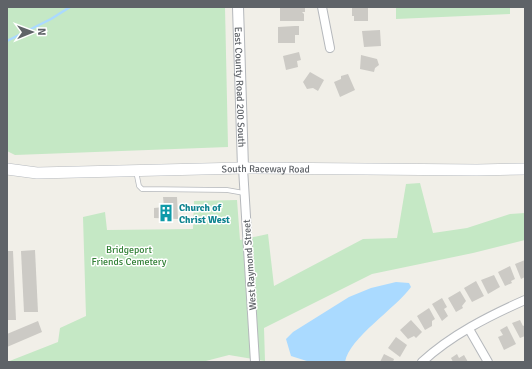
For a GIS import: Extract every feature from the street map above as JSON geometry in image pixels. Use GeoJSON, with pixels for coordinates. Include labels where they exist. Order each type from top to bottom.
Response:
{"type":"FeatureCollection","features":[{"type":"Feature","properties":{"kind":"main road","name":"South Raceway Road"},"geometry":{"type":"LineString","coordinates":[[7,169],[38,172],[242,168],[525,169]]}},
{"type":"Feature","properties":{"kind":"street","name":"East County Road 200 South"},"geometry":{"type":"LineString","coordinates":[[238,7],[242,168]]}},
{"type":"Feature","properties":{"kind":"street"},"geometry":{"type":"LineString","coordinates":[[322,7],[330,48]]}},
{"type":"Feature","properties":{"kind":"street","name":"West Raymond Street"},"geometry":{"type":"LineString","coordinates":[[242,168],[255,362]]}},
{"type":"Feature","properties":{"kind":"street"},"geometry":{"type":"LineString","coordinates":[[422,362],[436,349],[468,329],[525,300]]}},
{"type":"Feature","properties":{"kind":"street"},"geometry":{"type":"LineString","coordinates":[[468,329],[488,362]]}},
{"type":"Feature","properties":{"kind":"lane"},"geometry":{"type":"LineString","coordinates":[[136,170],[139,186],[142,189],[227,190],[244,193]]}},
{"type":"Feature","properties":{"kind":"green space"},"geometry":{"type":"Polygon","coordinates":[[[7,7],[225,7],[228,147],[15,155],[7,151],[7,7]]]}},
{"type":"Feature","properties":{"kind":"green space"},"geometry":{"type":"Polygon","coordinates":[[[396,7],[510,7],[510,14],[396,19],[396,7]]]}},
{"type":"Feature","properties":{"kind":"green space","name":"Bridgeport Friends Cemetery"},"geometry":{"type":"Polygon","coordinates":[[[420,183],[433,233],[467,228],[510,214],[525,213],[525,240],[473,253],[372,274],[264,328],[265,361],[229,355],[202,362],[7,362],[58,342],[60,328],[86,316],[83,217],[105,212],[107,230],[193,229],[194,201],[237,200],[240,240],[268,234],[274,286],[363,239],[397,238],[406,184],[420,183]]]}},
{"type":"Feature","properties":{"kind":"water"},"geometry":{"type":"Polygon","coordinates":[[[396,282],[409,283],[411,287],[355,343],[348,353],[345,362],[310,362],[291,356],[286,339],[293,332],[349,297],[371,288],[396,282]]]}},
{"type":"Feature","properties":{"kind":"building"},"geometry":{"type":"Polygon","coordinates":[[[280,7],[305,7],[305,12],[302,12],[304,14],[304,21],[280,21],[280,7]]]}},
{"type":"Feature","properties":{"kind":"building"},"geometry":{"type":"Polygon","coordinates":[[[352,7],[368,7],[368,21],[354,21],[354,16],[352,16],[352,7]]]}},
{"type":"Feature","properties":{"kind":"building"},"geometry":{"type":"Polygon","coordinates":[[[299,26],[299,35],[295,35],[295,43],[278,43],[278,27],[299,26]]]}},
{"type":"Feature","properties":{"kind":"building"},"geometry":{"type":"Polygon","coordinates":[[[380,30],[381,46],[364,47],[362,31],[380,30]]]}},
{"type":"Feature","properties":{"kind":"building"},"geometry":{"type":"Polygon","coordinates":[[[299,52],[301,60],[297,61],[298,67],[286,70],[283,56],[299,52]]]}},
{"type":"Feature","properties":{"kind":"building"},"geometry":{"type":"Polygon","coordinates":[[[361,55],[377,59],[379,65],[375,68],[374,72],[360,69],[361,55]]]}},
{"type":"Feature","properties":{"kind":"building"},"geometry":{"type":"Polygon","coordinates":[[[310,72],[324,80],[318,91],[313,88],[307,89],[303,82],[310,72]]]}},
{"type":"Feature","properties":{"kind":"building"},"geometry":{"type":"Polygon","coordinates":[[[348,74],[355,90],[340,97],[334,82],[341,79],[341,76],[348,74]]]}},
{"type":"Feature","properties":{"kind":"building","name":"Church of Christ West"},"geometry":{"type":"Polygon","coordinates":[[[163,197],[177,197],[178,219],[154,218],[154,208],[164,207],[163,197]]]}},
{"type":"Feature","properties":{"kind":"building"},"geometry":{"type":"Polygon","coordinates":[[[35,250],[38,312],[24,312],[21,251],[35,250]]]}},
{"type":"Feature","properties":{"kind":"building"},"geometry":{"type":"Polygon","coordinates":[[[7,251],[13,251],[16,320],[7,320],[7,251]]]}},
{"type":"Feature","properties":{"kind":"building"},"geometry":{"type":"Polygon","coordinates":[[[525,260],[525,277],[521,279],[515,264],[525,260]]]}},
{"type":"Feature","properties":{"kind":"building"},"geometry":{"type":"Polygon","coordinates":[[[510,266],[515,279],[511,281],[512,283],[505,286],[498,272],[510,266]]]}},
{"type":"Feature","properties":{"kind":"building"},"geometry":{"type":"Polygon","coordinates":[[[494,275],[500,287],[488,294],[481,280],[494,275]]]}},
{"type":"Feature","properties":{"kind":"building"},"geometry":{"type":"Polygon","coordinates":[[[476,281],[484,296],[472,302],[464,288],[476,281]]]}},
{"type":"Feature","properties":{"kind":"building"},"geometry":{"type":"Polygon","coordinates":[[[460,291],[466,301],[462,306],[463,308],[456,312],[448,298],[460,291]]]}},
{"type":"Feature","properties":{"kind":"building"},"geometry":{"type":"Polygon","coordinates":[[[442,298],[447,307],[444,309],[448,316],[442,321],[432,304],[442,298]]]}},
{"type":"Feature","properties":{"kind":"building"},"geometry":{"type":"Polygon","coordinates":[[[429,308],[435,319],[432,321],[432,326],[425,330],[417,316],[429,308]]]}},
{"type":"Feature","properties":{"kind":"building"},"geometry":{"type":"Polygon","coordinates":[[[411,320],[422,332],[416,338],[414,336],[408,339],[400,330],[411,320]]]}},
{"type":"Feature","properties":{"kind":"building"},"geometry":{"type":"Polygon","coordinates":[[[520,320],[523,326],[525,325],[525,336],[520,338],[512,323],[520,320]]]}},
{"type":"Feature","properties":{"kind":"building"},"geometry":{"type":"Polygon","coordinates":[[[38,321],[42,332],[7,347],[7,334],[38,321]]]}},
{"type":"Feature","properties":{"kind":"building"},"geometry":{"type":"Polygon","coordinates":[[[507,326],[516,344],[504,350],[498,337],[503,335],[500,330],[507,326]]]}},
{"type":"Feature","properties":{"kind":"building"},"geometry":{"type":"Polygon","coordinates":[[[396,337],[407,345],[400,357],[388,348],[396,337]]]}},
{"type":"Feature","properties":{"kind":"building"},"geometry":{"type":"Polygon","coordinates":[[[384,354],[394,359],[393,362],[380,362],[384,354]]]}},
{"type":"Feature","properties":{"kind":"building"},"geometry":{"type":"Polygon","coordinates":[[[457,354],[459,358],[464,355],[468,362],[453,362],[451,358],[457,354]]]}},
{"type":"Feature","properties":{"kind":"waterway"},"geometry":{"type":"LineString","coordinates":[[7,41],[51,19],[70,7]]}},
{"type":"Feature","properties":{"kind":"place","name":"Church of Christ West"},"geometry":{"type":"Point","coordinates":[166,213]}}]}
